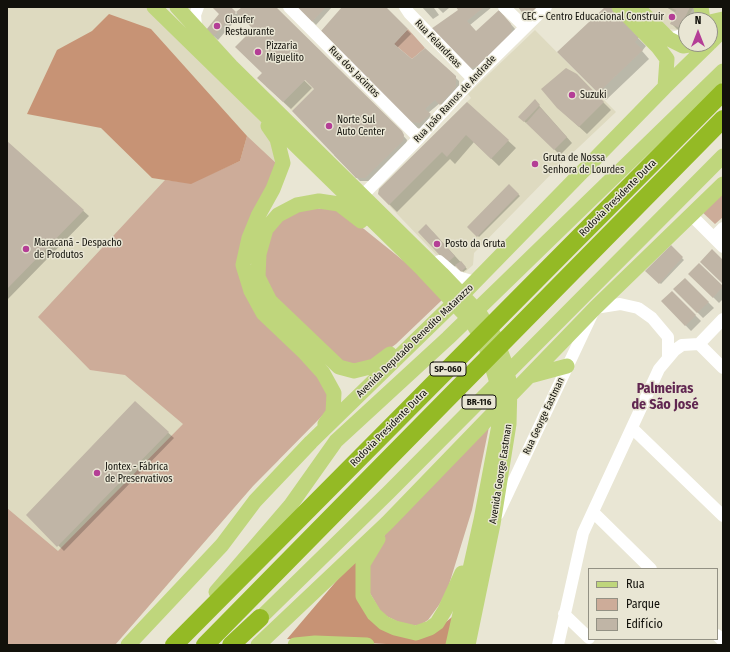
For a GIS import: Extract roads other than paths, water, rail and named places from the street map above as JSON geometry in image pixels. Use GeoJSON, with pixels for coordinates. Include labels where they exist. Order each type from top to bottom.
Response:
{"type":"FeatureCollection","features":[{"type":"Feature","properties":{"kind":"highway","name":"Rodovia Presidente Dutra"},"geometry":{"type":"LineString","coordinates":[[174,645],[723,92]]}},
{"type":"Feature","properties":{"kind":"highway","name":"Rodovia Presidente Dutra"},"geometry":{"type":"LineString","coordinates":[[205,645],[723,119]]}},
{"type":"Feature","properties":{"kind":"highway"},"geometry":{"type":"LineString","coordinates":[[232,645],[260,618]]}},
{"type":"Feature","properties":{"kind":"main road"},"geometry":{"type":"LineString","coordinates":[[154,7],[423,270]]}},
{"type":"Feature","properties":{"kind":"main road"},"geometry":{"type":"LineString","coordinates":[[177,7],[231,66],[438,278]]}},
{"type":"Feature","properties":{"kind":"main road"},"geometry":{"type":"LineString","coordinates":[[619,7],[658,47],[667,59],[665,87]]}},
{"type":"Feature","properties":{"kind":"main road"},"geometry":{"type":"LineString","coordinates":[[637,7],[670,39],[678,42]]}},
{"type":"Feature","properties":{"kind":"main road"},"geometry":{"type":"LineString","coordinates":[[667,59],[680,52]]}},
{"type":"Feature","properties":{"kind":"main road","name":"Avenida Deputado Benedito Matarazzo"},"geometry":{"type":"LineString","coordinates":[[128,645],[222,545],[255,501],[311,442],[462,295],[665,87],[702,52]]}},
{"type":"Feature","properties":{"kind":"main road","name":"Rodovia Presidente Dutra"},"geometry":{"type":"LineString","coordinates":[[164,645],[214,594],[290,506],[336,441],[448,338],[723,71]]}},
{"type":"Feature","properties":{"kind":"main road"},"geometry":{"type":"LineString","coordinates":[[245,95],[277,138],[283,164],[273,189],[258,216],[249,238],[243,265],[251,292],[263,313],[304,352],[323,373],[334,393],[333,413],[311,442]]}},
{"type":"Feature","properties":{"kind":"main road","name":"BR-116"},"geometry":{"type":"LineString","coordinates":[[260,618],[389,492],[723,156]]}},
{"type":"Feature","properties":{"kind":"main road"},"geometry":{"type":"LineString","coordinates":[[258,645],[387,523],[595,308],[723,184]]}},
{"type":"Feature","properties":{"kind":"main road"},"geometry":{"type":"LineString","coordinates":[[438,278],[423,270],[339,204],[319,201],[297,205],[278,215],[266,229],[259,254],[258,277],[270,301],[339,368],[354,371],[374,366],[436,313],[462,295]]}},
{"type":"Feature","properties":{"kind":"main road","name":"Avenida George Eastman"},"geometry":{"type":"LineString","coordinates":[[438,278],[472,322],[485,344],[499,389],[497,461],[468,645]]}},
{"type":"Feature","properties":{"kind":"main road"},"geometry":{"type":"LineString","coordinates":[[529,376],[567,366]]}},
{"type":"Feature","properties":{"kind":"main road"},"geometry":{"type":"LineString","coordinates":[[387,523],[363,564],[361,585],[363,596],[374,614],[384,623],[395,628],[416,633],[430,628],[442,616],[487,522]]}},
{"type":"Feature","properties":{"kind":"main road","name":"Avenida George Eastman"},"geometry":{"type":"LineString","coordinates":[[453,645],[487,522]]}},
{"type":"Feature","properties":{"kind":"main road"},"geometry":{"type":"LineString","coordinates":[[295,645],[315,642],[367,645]]}},
{"type":"Feature","properties":{"kind":"street"},"geometry":{"type":"LineString","coordinates":[[196,26],[195,15],[198,7]]}},
{"type":"Feature","properties":{"kind":"street","name":"Rua dos Jacintos"},"geometry":{"type":"LineString","coordinates":[[289,7],[419,138]]}},
{"type":"Feature","properties":{"kind":"street","name":"Rua Felandreas"},"geometry":{"type":"LineString","coordinates":[[405,7],[409,14],[473,79]]}},
{"type":"Feature","properties":{"kind":"street"},"geometry":{"type":"LineString","coordinates":[[504,7],[525,27]]}},
{"type":"Feature","properties":{"kind":"street","name":"Rua João Ramos de Andrade"},"geometry":{"type":"LineString","coordinates":[[365,192],[419,138],[473,79],[546,7]]}},
{"type":"Feature","properties":{"kind":"street"},"geometry":{"type":"LineString","coordinates":[[670,39],[678,36]]}},
{"type":"Feature","properties":{"kind":"street"},"geometry":{"type":"LineString","coordinates":[[231,66],[399,222],[447,270],[458,277],[475,282]]}},
{"type":"Feature","properties":{"kind":"street"},"geometry":{"type":"LineString","coordinates":[[691,215],[723,247]]}},
{"type":"Feature","properties":{"kind":"street"},"geometry":{"type":"LineString","coordinates":[[714,237],[723,228]]}},
{"type":"Feature","properties":{"kind":"street"},"geometry":{"type":"LineString","coordinates":[[595,308],[620,304],[638,308],[652,318],[668,337],[668,357]]}},
{"type":"Feature","properties":{"kind":"street","name":"Rua George Eastman"},"geometry":{"type":"LineString","coordinates":[[487,522],[595,308]]}},
{"type":"Feature","properties":{"kind":"street"},"geometry":{"type":"LineString","coordinates":[[558,645],[583,533],[659,369],[668,357],[682,345],[699,344],[723,319]]}},
{"type":"Feature","properties":{"kind":"street"},"geometry":{"type":"LineString","coordinates":[[699,344],[723,368]]}},
{"type":"Feature","properties":{"kind":"street"},"geometry":{"type":"LineString","coordinates":[[632,428],[723,516]]}},
{"type":"Feature","properties":{"kind":"street"},"geometry":{"type":"LineString","coordinates":[[593,512],[649,568]]}},
{"type":"Feature","properties":{"kind":"street"},"geometry":{"type":"LineString","coordinates":[[564,614],[588,638]]}},
{"type":"Feature","properties":{"kind":"place","name":"CEC – Centro Educacional Construir"},"geometry":{"type":"Point","coordinates":[672,17]}},
{"type":"Feature","properties":{"kind":"place","name":"Claufer Restaurante"},"geometry":{"type":"Point","coordinates":[217,26]}},
{"type":"Feature","properties":{"kind":"place","name":"Pizzaria Miguelito"},"geometry":{"type":"Point","coordinates":[258,52]}},
{"type":"Feature","properties":{"kind":"place","name":"Suzuki"},"geometry":{"type":"Point","coordinates":[572,95]}},
{"type":"Feature","properties":{"kind":"place","name":"Norte Sul Auto Center"},"geometry":{"type":"Point","coordinates":[329,126]}},
{"type":"Feature","properties":{"kind":"place","name":"Gruta de Nossa Senhora de Lourdes"},"geometry":{"type":"Point","coordinates":[535,164]}},
{"type":"Feature","properties":{"kind":"place","name":"Posto da Gruta"},"geometry":{"type":"Point","coordinates":[437,244]}},
{"type":"Feature","properties":{"kind":"place","name":"Maracanã - Despacho de Produtos"},"geometry":{"type":"Point","coordinates":[26,249]}},
{"type":"Feature","properties":{"kind":"place","name":"Jontex - Fábrica de Preservativos"},"geometry":{"type":"Point","coordinates":[97,473]}},
{"type":"Feature","properties":{"kind":"district","name":"Palmeiras de São José"},"geometry":{"type":"Point","coordinates":[665,398]}}]}
